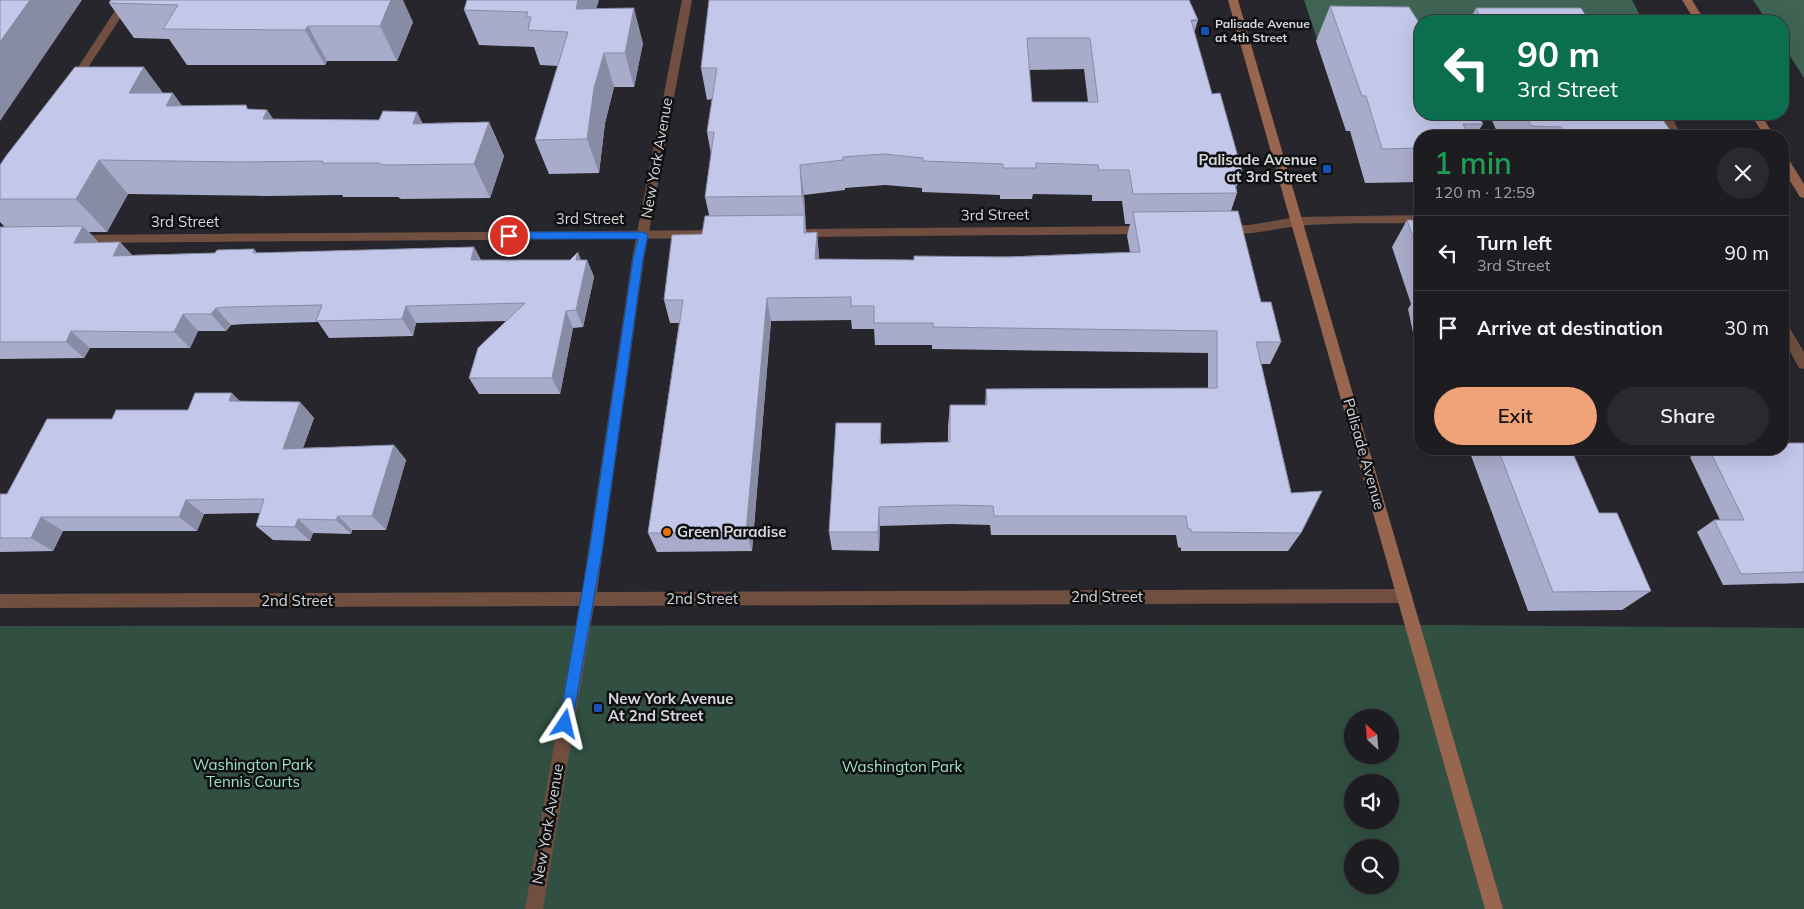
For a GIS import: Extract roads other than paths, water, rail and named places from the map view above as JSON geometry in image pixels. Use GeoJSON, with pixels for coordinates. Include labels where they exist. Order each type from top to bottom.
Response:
{"type":"FeatureCollection","features":[{"type":"Feature","properties":{"kind":"main road","name":"Palisade Avenue"},"geometry":{"type":"LineString","coordinates":[[1233,0],[1494,909]]}},
{"type":"Feature","properties":{"kind":"main road"},"geometry":{"type":"LineString","coordinates":[[1687,0],[1696,15]]}},
{"type":"Feature","properties":{"kind":"main road"},"geometry":{"type":"LineString","coordinates":[[1789,169],[1804,194]]}},
{"type":"Feature","properties":{"kind":"street"},"geometry":{"type":"LineString","coordinates":[[70,87],[127,0]]}},
{"type":"Feature","properties":{"kind":"street","name":"New York Avenue"},"geometry":{"type":"LineString","coordinates":[[534,909],[587,599],[638,259],[687,0]]}},
{"type":"Feature","properties":{"kind":"street"},"geometry":{"type":"LineString","coordinates":[[1209,229],[1249,229],[1297,221],[1414,219]]}},
{"type":"Feature","properties":{"kind":"street","name":"3rd Street"},"geometry":{"type":"LineString","coordinates":[[787,233],[1160,230]]}},
{"type":"Feature","properties":{"kind":"street","name":"3rd Street"},"geometry":{"type":"LineString","coordinates":[[68,239],[728,234]]}},
{"type":"Feature","properties":{"kind":"street"},"geometry":{"type":"LineString","coordinates":[[1789,337],[1804,364]]}},
{"type":"Feature","properties":{"kind":"street","name":"2nd Street"},"geometry":{"type":"LineString","coordinates":[[0,601],[1405,596]]}},
{"type":"Feature","properties":{"kind":"place","name":"Palisade Avenue at 4th Street"},"geometry":{"type":"Point","coordinates":[1205,31]}},
{"type":"Feature","properties":{"kind":"place","name":"Palisade Avenue at 3rd Street"},"geometry":{"type":"Point","coordinates":[1327,169]}},
{"type":"Feature","properties":{"kind":"place","name":"Green Paradise"},"geometry":{"type":"Point","coordinates":[667,532]}},
{"type":"Feature","properties":{"kind":"place","name":"New York Avenue At 2nd Street"},"geometry":{"type":"Point","coordinates":[598,708]}},
{"type":"Feature","properties":{"kind":"park label","name":"Washington Park"},"geometry":{"type":"Point","coordinates":[902,767]}},
{"type":"Feature","properties":{"kind":"park label","name":"Washington Park Tennis Courts"},"geometry":{"type":"Point","coordinates":[253,774]}}]}
